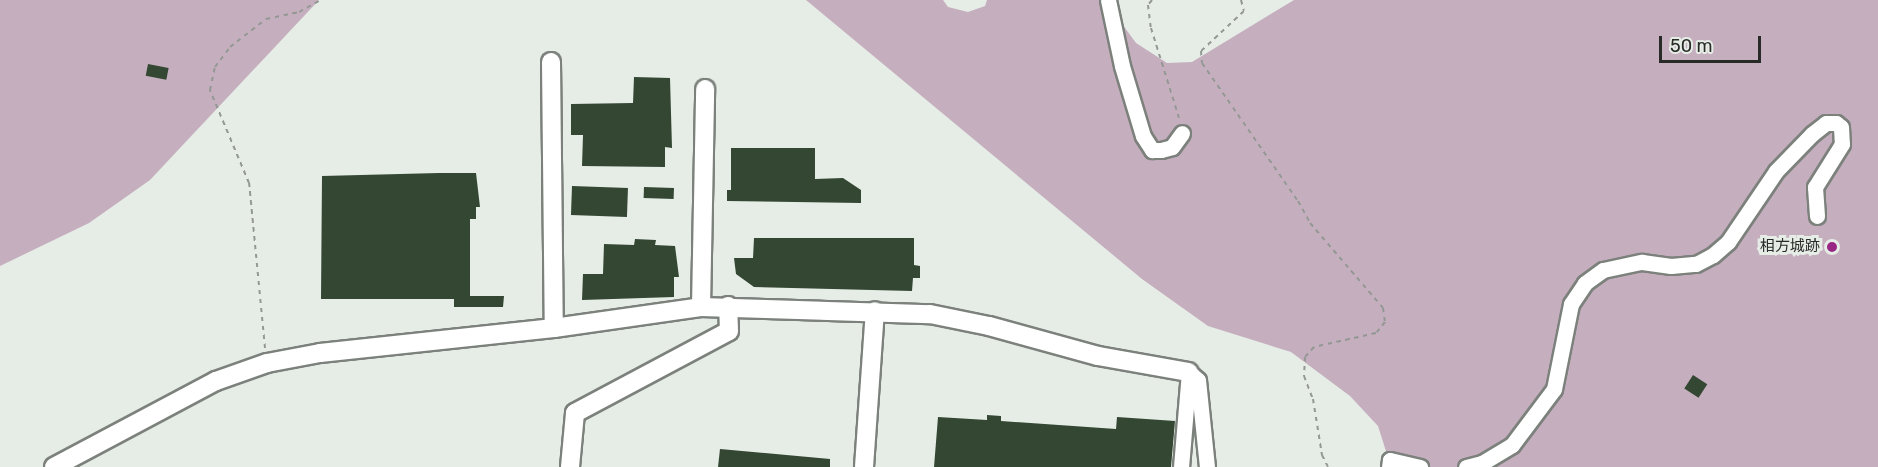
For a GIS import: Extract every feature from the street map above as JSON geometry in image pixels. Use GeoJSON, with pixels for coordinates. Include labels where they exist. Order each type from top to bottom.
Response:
{"type":"FeatureCollection","features":[{"type":"Feature","properties":{"kind":"street"},"geometry":{"type":"LineString","coordinates":[[1108,0],[1122,66],[1143,136],[1152,150],[1161,150],[1172,147],[1182,133]]}},
{"type":"Feature","properties":{"kind":"street"},"geometry":{"type":"LineString","coordinates":[[551,62],[554,328]]}},
{"type":"Feature","properties":{"kind":"street"},"geometry":{"type":"LineString","coordinates":[[701,307],[705,89]]}},
{"type":"Feature","properties":{"kind":"street"},"geometry":{"type":"LineString","coordinates":[[1466,467],[1482,463],[1512,445],[1537,415],[1554,389],[1568,316],[1585,283],[1603,270],[1642,262],[1696,264],[1713,255],[1728,242],[1776,171],[1812,134],[1826,123],[1836,123],[1842,128],[1842,144],[1815,187],[1817,216]]}},
{"type":"Feature","properties":{"kind":"street"},"geometry":{"type":"LineString","coordinates":[[54,467],[216,381],[267,363],[320,352],[554,328],[701,307],[728,306],[875,310],[930,314],[989,326],[1098,356],[1189,372],[1198,380],[1207,467]]}},
{"type":"Feature","properties":{"kind":"street"},"geometry":{"type":"LineString","coordinates":[[570,467],[575,413],[729,331],[728,306]]}},
{"type":"Feature","properties":{"kind":"street"},"geometry":{"type":"LineString","coordinates":[[864,467],[875,310]]}},
{"type":"Feature","properties":{"kind":"street"},"geometry":{"type":"LineString","coordinates":[[1181,467],[1189,372]]}},
{"type":"Feature","properties":{"kind":"street"},"geometry":{"type":"LineString","coordinates":[[1389,467],[1390,460],[1420,467]]}},
{"type":"Feature","properties":{"kind":"path"},"geometry":{"type":"LineString","coordinates":[[267,363],[249,183],[210,90],[215,67],[230,47],[266,19],[299,12],[321,0]]}},
{"type":"Feature","properties":{"kind":"path"},"geometry":{"type":"LineString","coordinates":[[1152,0],[1148,5],[1151,28],[1182,133]]}},
{"type":"Feature","properties":{"kind":"path"},"geometry":{"type":"LineString","coordinates":[[1240,0],[1244,11],[1201,51],[1202,63],[1298,201],[1310,223],[1383,308],[1385,322],[1376,333],[1314,347],[1305,357],[1304,376],[1313,399],[1322,455],[1328,467]]}},
{"type":"Feature","properties":{"kind":"shaded area"},"geometry":{"type":"Polygon","coordinates":[[[0,0],[319,0],[150,180],[89,223],[0,266],[0,0]]]}},
{"type":"Feature","properties":{"kind":"shaded area"},"geometry":{"type":"Polygon","coordinates":[[[806,0],[943,0],[948,7],[968,12],[985,6],[987,0],[1111,0],[1114,13],[1136,43],[1167,63],[1192,62],[1294,0],[1878,0],[1878,467],[1391,467],[1378,426],[1350,396],[1291,352],[1208,326],[1142,279],[806,0]]]}},
{"type":"Feature","properties":{"kind":"building"},"geometry":{"type":"Polygon","coordinates":[[[148,64],[169,68],[166,80],[146,76],[148,64]]]}},
{"type":"Feature","properties":{"kind":"building"},"geometry":{"type":"Polygon","coordinates":[[[634,77],[670,78],[672,148],[665,147],[665,167],[582,166],[583,135],[571,135],[571,104],[633,103],[634,77]]]}},
{"type":"Feature","properties":{"kind":"building"},"geometry":{"type":"Polygon","coordinates":[[[731,148],[815,148],[815,179],[843,178],[861,190],[861,203],[727,201],[727,190],[731,190],[731,148]]]}},
{"type":"Feature","properties":{"kind":"building"},"geometry":{"type":"Polygon","coordinates":[[[476,173],[480,207],[476,207],[476,219],[470,219],[470,296],[504,296],[503,307],[454,307],[454,299],[321,299],[322,176],[476,173]]]}},
{"type":"Feature","properties":{"kind":"building"},"geometry":{"type":"Polygon","coordinates":[[[572,186],[628,188],[627,217],[571,215],[572,186]]]}},
{"type":"Feature","properties":{"kind":"building"},"geometry":{"type":"Polygon","coordinates":[[[644,187],[674,188],[674,199],[644,198],[644,187]]]}},
{"type":"Feature","properties":{"kind":"building"},"geometry":{"type":"Polygon","coordinates":[[[754,238],[914,238],[914,265],[920,266],[920,278],[913,278],[912,291],[754,287],[736,274],[734,258],[753,258],[754,238]]]}},
{"type":"Feature","properties":{"kind":"building"},"geometry":{"type":"Polygon","coordinates":[[[635,239],[656,240],[655,245],[675,246],[679,277],[674,277],[674,297],[582,300],[583,274],[603,274],[604,244],[634,245],[635,239]]]}},
{"type":"Feature","properties":{"kind":"building"},"geometry":{"type":"Polygon","coordinates":[[[1693,375],[1707,384],[1699,398],[1684,388],[1693,375]]]}},
{"type":"Feature","properties":{"kind":"building"},"geometry":{"type":"Polygon","coordinates":[[[987,415],[1001,416],[1001,421],[1116,429],[1117,417],[1175,421],[1171,467],[934,467],[938,417],[987,420],[987,415]]]}},
{"type":"Feature","properties":{"kind":"building"},"geometry":{"type":"Polygon","coordinates":[[[720,449],[830,459],[830,467],[718,467],[720,449]]]}},
{"type":"Feature","properties":{"kind":"place","name":"相方城跡"},"geometry":{"type":"Point","coordinates":[1832,247]}}]}
